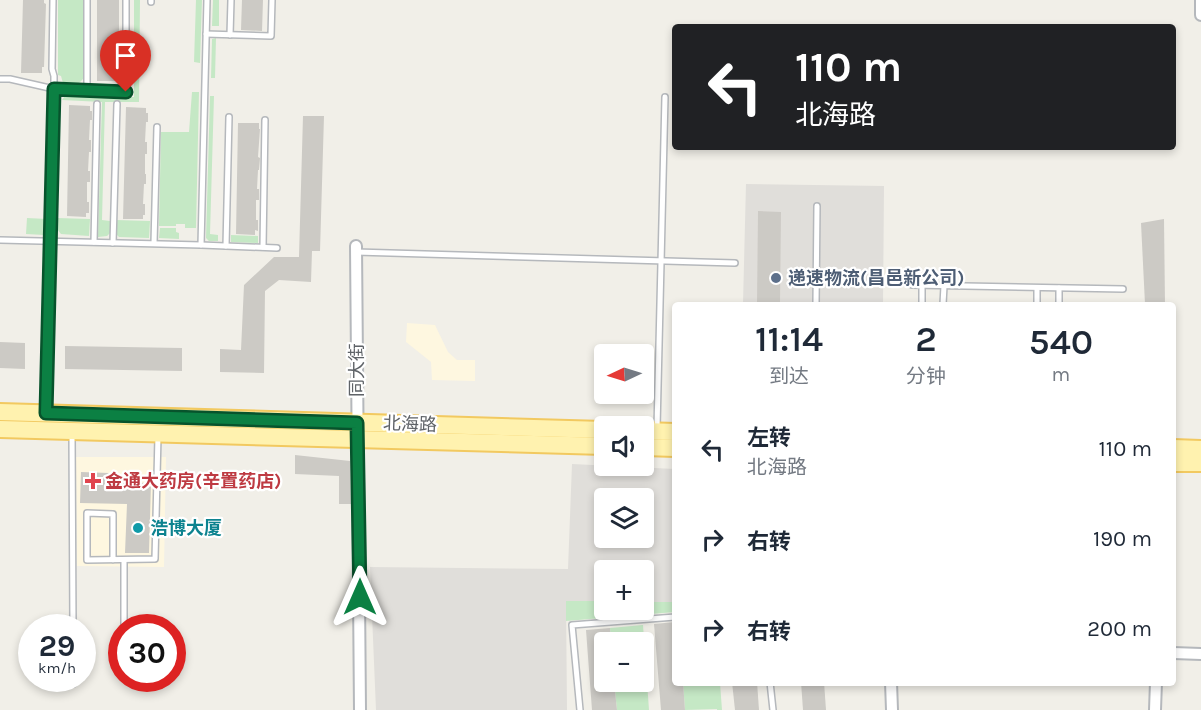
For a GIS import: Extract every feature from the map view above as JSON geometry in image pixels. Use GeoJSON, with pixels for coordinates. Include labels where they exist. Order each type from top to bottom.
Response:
{"type":"FeatureCollection","features":[{"type":"Feature","properties":{"kind":"main road","name":"北海路"},"geometry":{"type":"LineString","coordinates":[[0,411],[594,445]]}},
{"type":"Feature","properties":{"kind":"main road","name":"北海路"},"geometry":{"type":"LineString","coordinates":[[0,429],[158,433],[594,430]]}},
{"type":"Feature","properties":{"kind":"main road"},"geometry":{"type":"LineString","coordinates":[[654,439],[672,433]]}},
{"type":"Feature","properties":{"kind":"main road"},"geometry":{"type":"LineString","coordinates":[[654,441],[672,447]]}},
{"type":"Feature","properties":{"kind":"main road"},"geometry":{"type":"LineString","coordinates":[[1176,448],[1201,449]]}},
{"type":"Feature","properties":{"kind":"main road"},"geometry":{"type":"LineString","coordinates":[[1176,463],[1201,463]]}},
{"type":"Feature","properties":{"kind":"street"},"geometry":{"type":"LineString","coordinates":[[1201,0],[1201,15]]}},
{"type":"Feature","properties":{"kind":"street","name":"同大街"},"geometry":{"type":"LineString","coordinates":[[356,249],[360,710]]}},
{"type":"Feature","properties":{"kind":"street"},"geometry":{"type":"LineString","coordinates":[[1176,653],[1201,654]]}},
{"type":"Feature","properties":{"kind":"street"},"geometry":{"type":"LineString","coordinates":[[891,686],[892,710]]}},
{"type":"Feature","properties":{"kind":"street"},"geometry":{"type":"LineString","coordinates":[[1155,710],[1156,686]]}},
{"type":"Feature","properties":{"kind":"lane"},"geometry":{"type":"LineString","coordinates":[[45,430],[54,89],[53,0]]}},
{"type":"Feature","properties":{"kind":"lane"},"geometry":{"type":"LineString","coordinates":[[87,0],[87,90]]}},
{"type":"Feature","properties":{"kind":"lane"},"geometry":{"type":"LineString","coordinates":[[0,79],[10,79],[54,89],[126,92],[126,0]]}},
{"type":"Feature","properties":{"kind":"lane"},"geometry":{"type":"LineString","coordinates":[[201,244],[207,0]]}},
{"type":"Feature","properties":{"kind":"lane"},"geometry":{"type":"LineString","coordinates":[[230,35],[231,0]]}},
{"type":"Feature","properties":{"kind":"lane"},"geometry":{"type":"LineString","coordinates":[[206,34],[271,36],[272,0]]}},
{"type":"Feature","properties":{"kind":"lane"},"geometry":{"type":"LineString","coordinates":[[651,416],[661,261],[665,97]]}},
{"type":"Feature","properties":{"kind":"lane"},"geometry":{"type":"LineString","coordinates":[[94,242],[97,104]]}},
{"type":"Feature","properties":{"kind":"lane"},"geometry":{"type":"LineString","coordinates":[[113,243],[117,104]]}},
{"type":"Feature","properties":{"kind":"lane"},"geometry":{"type":"LineString","coordinates":[[226,246],[229,117]]}},
{"type":"Feature","properties":{"kind":"lane"},"geometry":{"type":"LineString","coordinates":[[263,247],[266,120]]}},
{"type":"Feature","properties":{"kind":"lane"},"geometry":{"type":"LineString","coordinates":[[154,243],[158,127]]}},
{"type":"Feature","properties":{"kind":"lane"},"geometry":{"type":"LineString","coordinates":[[816,302],[817,206]]}},
{"type":"Feature","properties":{"kind":"lane"},"geometry":{"type":"LineString","coordinates":[[0,240],[201,244],[277,248]]}},
{"type":"Feature","properties":{"kind":"lane"},"geometry":{"type":"LineString","coordinates":[[356,249],[735,263]]}},
{"type":"Feature","properties":{"kind":"lane"},"geometry":{"type":"LineString","coordinates":[[912,285],[1124,289]]}},
{"type":"Feature","properties":{"kind":"lane"},"geometry":{"type":"LineString","coordinates":[[922,285],[922,302]]}},
{"type":"Feature","properties":{"kind":"lane"},"geometry":{"type":"LineString","coordinates":[[943,302],[944,286]]}},
{"type":"Feature","properties":{"kind":"lane"},"geometry":{"type":"LineString","coordinates":[[1037,288],[1037,302]]}},
{"type":"Feature","properties":{"kind":"lane"},"geometry":{"type":"LineString","coordinates":[[1059,288],[1059,302]]}},
{"type":"Feature","properties":{"kind":"lane"},"geometry":{"type":"LineString","coordinates":[[72,431],[73,614]]}},
{"type":"Feature","properties":{"kind":"lane"},"geometry":{"type":"LineString","coordinates":[[113,560],[113,514],[87,513],[87,560],[113,560],[124,560],[155,559],[158,433]]}},
{"type":"Feature","properties":{"kind":"lane"},"geometry":{"type":"LineString","coordinates":[[124,560],[124,614]]}},
{"type":"Feature","properties":{"kind":"lane"},"geometry":{"type":"LineString","coordinates":[[580,710],[572,625],[672,617]]}},
{"type":"Feature","properties":{"kind":"lane"},"geometry":{"type":"LineString","coordinates":[[770,686],[773,710]]}},
{"type":"Feature","properties":{"kind":"shaded area"},"geometry":{"type":"Polygon","coordinates":[[[746,184],[884,186],[883,302],[743,302],[746,184]]]}},
{"type":"Feature","properties":{"kind":"shaded area"},"geometry":{"type":"Polygon","coordinates":[[[407,323],[435,325],[448,352],[457,360],[475,360],[475,381],[432,380],[431,362],[406,342],[407,323]]]}},
{"type":"Feature","properties":{"kind":"shaded area"},"geometry":{"type":"Polygon","coordinates":[[[76,457],[166,457],[164,567],[77,566],[76,457]]]}},
{"type":"Feature","properties":{"kind":"shaded area"},"geometry":{"type":"Polygon","coordinates":[[[572,464],[594,465],[594,476],[654,476],[654,468],[672,469],[672,602],[654,602],[654,560],[594,560],[594,601],[566,601],[567,710],[376,710],[370,567],[568,569],[572,464]]]}},
{"type":"Feature","properties":{"kind":"green space"},"geometry":{"type":"Polygon","coordinates":[[[58,0],[84,0],[83,79],[78,84],[63,83],[61,76],[58,75],[58,0]]]}},
{"type":"Feature","properties":{"kind":"green space"},"geometry":{"type":"Polygon","coordinates":[[[134,0],[140,0],[139,102],[105,102],[102,220],[110,221],[110,233],[107,236],[98,237],[102,102],[62,100],[65,96],[134,97],[134,0]]]}},
{"type":"Feature","properties":{"kind":"green space"},"geometry":{"type":"Polygon","coordinates":[[[196,0],[202,0],[200,63],[194,62],[196,0]]]}},
{"type":"Feature","properties":{"kind":"green space"},"geometry":{"type":"Polygon","coordinates":[[[213,0],[219,0],[219,26],[212,26],[213,0]]]}},
{"type":"Feature","properties":{"kind":"green space"},"geometry":{"type":"Polygon","coordinates":[[[216,38],[215,78],[211,78],[212,39],[216,38]]]}},
{"type":"Feature","properties":{"kind":"green space"},"geometry":{"type":"Polygon","coordinates":[[[192,92],[199,92],[196,228],[185,228],[185,224],[159,226],[161,132],[189,132],[192,92]]]}},
{"type":"Feature","properties":{"kind":"green space"},"geometry":{"type":"Polygon","coordinates":[[[210,96],[214,96],[210,234],[218,235],[218,241],[209,241],[206,238],[210,96]]]}},
{"type":"Feature","properties":{"kind":"green space"},"geometry":{"type":"Polygon","coordinates":[[[27,218],[47,219],[46,233],[44,235],[26,234],[27,218]]]}},
{"type":"Feature","properties":{"kind":"green space"},"geometry":{"type":"Polygon","coordinates":[[[57,218],[90,219],[89,236],[61,234],[57,229],[57,218]]]}},
{"type":"Feature","properties":{"kind":"green space"},"geometry":{"type":"Polygon","coordinates":[[[116,220],[150,221],[149,238],[119,237],[116,234],[116,220]]]}},
{"type":"Feature","properties":{"kind":"green space"},"geometry":{"type":"Polygon","coordinates":[[[160,228],[176,228],[179,239],[159,238],[160,228]]]}},
{"type":"Feature","properties":{"kind":"green space"},"geometry":{"type":"Polygon","coordinates":[[[231,235],[258,236],[258,243],[231,242],[231,235]]]}},
{"type":"Feature","properties":{"kind":"green space"},"geometry":{"type":"Polygon","coordinates":[[[566,601],[594,601],[594,619],[566,621],[566,601]]]}},
{"type":"Feature","properties":{"kind":"green space"},"geometry":{"type":"Polygon","coordinates":[[[654,602],[672,602],[672,612],[654,614],[654,602]]]}},
{"type":"Feature","properties":{"kind":"green space"},"geometry":{"type":"Polygon","coordinates":[[[643,625],[643,632],[610,632],[610,628],[643,625]]]}},
{"type":"Feature","properties":{"kind":"green space"},"geometry":{"type":"Polygon","coordinates":[[[683,686],[720,686],[722,710],[685,710],[683,686]]]}},
{"type":"Feature","properties":{"kind":"green space"},"geometry":{"type":"Polygon","coordinates":[[[615,692],[648,692],[649,710],[617,710],[615,692]]]}},
{"type":"Feature","properties":{"kind":"building"},"geometry":{"type":"Polygon","coordinates":[[[23,0],[44,0],[46,4],[42,73],[21,73],[23,0]]]}},
{"type":"Feature","properties":{"kind":"building"},"geometry":{"type":"Polygon","coordinates":[[[97,0],[119,0],[119,74],[117,74],[117,81],[97,81],[97,0]]]}},
{"type":"Feature","properties":{"kind":"building"},"geometry":{"type":"Polygon","coordinates":[[[242,0],[263,0],[262,31],[241,30],[242,0]]]}},
{"type":"Feature","properties":{"kind":"building"},"geometry":{"type":"Polygon","coordinates":[[[69,105],[90,106],[90,111],[92,111],[88,171],[90,171],[90,182],[87,182],[89,213],[86,213],[86,217],[67,216],[69,105]]]}},
{"type":"Feature","properties":{"kind":"building"},"geometry":{"type":"Polygon","coordinates":[[[126,107],[146,108],[146,113],[148,113],[145,142],[147,142],[146,184],[144,184],[143,204],[145,204],[145,215],[143,219],[123,219],[126,107]]]}},
{"type":"Feature","properties":{"kind":"building"},"geometry":{"type":"Polygon","coordinates":[[[303,116],[324,116],[320,251],[312,251],[311,282],[279,280],[265,291],[264,373],[220,372],[220,349],[241,350],[244,285],[274,257],[299,257],[303,116]]]}},
{"type":"Feature","properties":{"kind":"building"},"geometry":{"type":"Polygon","coordinates":[[[238,123],[259,123],[260,129],[257,189],[259,189],[259,200],[256,200],[258,231],[255,230],[255,235],[236,234],[238,123]]]}},
{"type":"Feature","properties":{"kind":"building"},"geometry":{"type":"Polygon","coordinates":[[[758,211],[781,212],[780,302],[757,302],[758,211]]]}},
{"type":"Feature","properties":{"kind":"building"},"geometry":{"type":"Polygon","coordinates":[[[1164,219],[1165,302],[1145,302],[1141,223],[1164,219]]]}},
{"type":"Feature","properties":{"kind":"building"},"geometry":{"type":"Polygon","coordinates":[[[0,342],[25,343],[25,369],[0,368],[0,342]]]}},
{"type":"Feature","properties":{"kind":"building"},"geometry":{"type":"Polygon","coordinates":[[[65,346],[182,348],[182,371],[65,369],[65,346]]]}},
{"type":"Feature","properties":{"kind":"building"},"geometry":{"type":"Polygon","coordinates":[[[295,455],[350,461],[351,504],[339,504],[339,476],[295,474],[295,455]]]}},
{"type":"Feature","properties":{"kind":"building","name":"浩博大厦"},"geometry":{"type":"Polygon","coordinates":[[[81,472],[109,473],[108,482],[151,483],[149,553],[125,553],[127,504],[80,503],[81,472]]]}},
{"type":"Feature","properties":{"kind":"building"},"geometry":{"type":"Polygon","coordinates":[[[672,622],[672,686],[683,686],[685,710],[661,710],[654,624],[672,622]]]}},
{"type":"Feature","properties":{"kind":"building"},"geometry":{"type":"Polygon","coordinates":[[[610,628],[610,632],[594,632],[594,692],[615,692],[617,710],[592,710],[586,630],[610,628]]]}},
{"type":"Feature","properties":{"kind":"building"},"geometry":{"type":"Polygon","coordinates":[[[732,686],[757,686],[759,710],[735,710],[732,686]]]}},
{"type":"Feature","properties":{"kind":"building"},"geometry":{"type":"Polygon","coordinates":[[[801,686],[824,686],[826,710],[803,710],[801,686]]]}},
{"type":"Feature","properties":{"kind":"place","name":"递速物流(昌邑新公司)"},"geometry":{"type":"Point","coordinates":[776,278]}},
{"type":"Feature","properties":{"kind":"place","name":"金通大药房(辛置药店)"},"geometry":{"type":"Point","coordinates":[93,481]}},
{"type":"Feature","properties":{"kind":"place","name":"浩博大厦"},"geometry":{"type":"Point","coordinates":[138,528]}},
{"type":"Feature","properties":{"kind":"route"},"geometry":{"type":"LineString","coordinates":[[126,92],[54,89],[46,413],[357,423],[360,597]]}}]}
